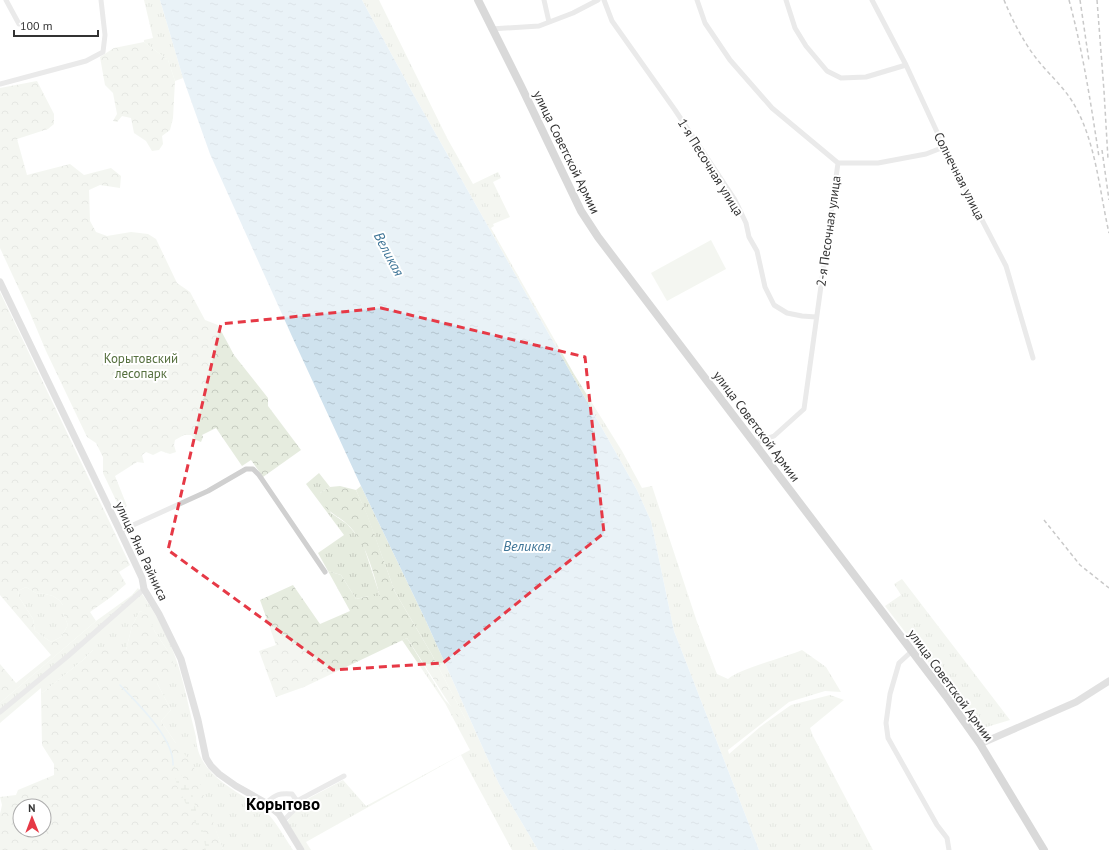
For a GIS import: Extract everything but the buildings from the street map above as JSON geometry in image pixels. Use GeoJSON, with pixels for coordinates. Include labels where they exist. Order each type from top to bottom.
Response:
{"type":"FeatureCollection","features":[{"type":"Feature","properties":{"kind":"main road","name":"улица Советской Армии"},"geometry":{"type":"LineString","coordinates":[[478,0],[581,211],[598,237],[912,651],[980,744],[1044,850]]}},
{"type":"Feature","properties":{"kind":"street"},"geometry":{"type":"LineString","coordinates":[[6,0],[19,24]]}},
{"type":"Feature","properties":{"kind":"street"},"geometry":{"type":"LineString","coordinates":[[0,84],[86,61],[103,52],[105,34],[101,0]]}},
{"type":"Feature","properties":{"kind":"street"},"geometry":{"type":"LineString","coordinates":[[544,0],[549,22]]}},
{"type":"Feature","properties":{"kind":"street"},"geometry":{"type":"LineString","coordinates":[[491,29],[539,26],[573,13],[598,0]]}},
{"type":"Feature","properties":{"kind":"street","name":"1-я Песочная улица"},"geometry":{"type":"LineString","coordinates":[[604,0],[612,21],[675,110],[735,200],[746,223],[749,237],[757,251],[765,287],[774,305],[788,313],[816,317]]}},
{"type":"Feature","properties":{"kind":"street","name":"2-я Песочная улица"},"geometry":{"type":"LineString","coordinates":[[697,0],[705,23],[730,60],[772,108],[838,163],[804,409],[774,436],[755,443]]}},
{"type":"Feature","properties":{"kind":"street"},"geometry":{"type":"LineString","coordinates":[[786,0],[795,28],[806,46],[827,72],[841,78],[866,77],[906,65]]}},
{"type":"Feature","properties":{"kind":"street","name":"Солнечная улица"},"geometry":{"type":"LineString","coordinates":[[872,0],[906,65],[944,147],[1006,266],[1033,358]]}},
{"type":"Feature","properties":{"kind":"street"},"geometry":{"type":"LineString","coordinates":[[838,163],[878,163],[926,154],[944,147]]}},
{"type":"Feature","properties":{"kind":"street","name":"улица Яна Райниса"},"geometry":{"type":"LineString","coordinates":[[0,282],[120,531],[142,578],[144,589],[159,614],[181,659],[198,720],[206,758],[219,774],[236,786],[266,803],[279,814],[301,850]]}},
{"type":"Feature","properties":{"kind":"street"},"geometry":{"type":"LineString","coordinates":[[120,531],[208,492],[246,469],[253,469],[259,475],[325,572]]}},
{"type":"Feature","properties":{"kind":"street"},"geometry":{"type":"LineString","coordinates":[[0,712],[144,589]]}},
{"type":"Feature","properties":{"kind":"street"},"geometry":{"type":"LineString","coordinates":[[912,651],[899,663],[890,694],[886,723],[888,738],[936,825],[947,838],[949,850]]}},
{"type":"Feature","properties":{"kind":"street"},"geometry":{"type":"LineString","coordinates":[[980,744],[1076,702],[1109,681]]}},
{"type":"Feature","properties":{"kind":"street"},"geometry":{"type":"LineString","coordinates":[[296,801],[344,776]]}},
{"type":"Feature","properties":{"kind":"street"},"geometry":{"type":"LineString","coordinates":[[266,803],[275,795],[282,793],[292,794],[296,801],[294,810],[283,821]]}},
{"type":"Feature","properties":{"kind":"highlighted area"},"geometry":{"type":"Polygon","coordinates":[[[381,308],[585,357],[604,533],[443,663],[333,670],[168,550],[221,324],[381,308]]]}},
{"type":"Feature","properties":{"kind":"green space"},"geometry":{"type":"Polygon","coordinates":[[[144,0],[160,0],[183,78],[175,81],[168,60],[144,42],[144,40],[153,38],[144,0]]]}},
{"type":"Feature","properties":{"kind":"green space"},"geometry":{"type":"Polygon","coordinates":[[[362,0],[379,0],[447,138],[473,184],[498,172],[501,178],[493,182],[510,217],[493,224],[494,226],[491,228],[574,374],[622,451],[642,488],[652,486],[697,622],[717,674],[728,679],[752,667],[802,650],[826,667],[841,692],[825,691],[789,702],[728,750],[729,754],[760,727],[791,705],[830,695],[844,700],[810,728],[873,850],[759,850],[674,631],[651,521],[637,490],[411,90],[362,0]]]}},
{"type":"Feature","properties":{"kind":"green space"},"geometry":{"type":"Polygon","coordinates":[[[144,42],[168,60],[175,81],[173,118],[170,130],[162,136],[163,144],[159,150],[152,151],[146,141],[134,133],[131,118],[122,116],[117,122],[113,121],[117,114],[113,93],[105,85],[100,57],[114,48],[144,42]]]}},
{"type":"Feature","properties":{"kind":"green space","name":"Корытовский лесопарк"},"geometry":{"type":"Polygon","coordinates":[[[37,81],[54,114],[54,124],[48,129],[17,139],[27,175],[70,164],[84,175],[111,168],[121,176],[120,188],[100,185],[89,190],[90,221],[96,232],[107,236],[131,232],[148,234],[156,239],[177,283],[190,292],[205,320],[218,325],[234,355],[268,398],[268,406],[301,450],[263,477],[251,460],[242,466],[216,428],[202,435],[203,437],[201,442],[196,440],[191,435],[184,435],[175,440],[174,445],[176,452],[170,454],[161,451],[153,455],[146,452],[142,455],[144,463],[137,462],[115,476],[127,506],[121,511],[103,473],[103,457],[96,443],[87,437],[46,351],[0,248],[0,88],[37,81]]]}},
{"type":"Feature","properties":{"kind":"green space"},"geometry":{"type":"Polygon","coordinates":[[[711,240],[726,269],[667,301],[651,273],[711,240]]]}},
{"type":"Feature","properties":{"kind":"green space"},"geometry":{"type":"Polygon","coordinates":[[[0,292],[130,565],[119,572],[126,584],[90,612],[96,621],[0,703],[0,664],[16,683],[51,655],[0,595],[0,292]],[[26,587],[18,591],[19,597],[33,619],[35,631],[51,642],[61,637],[68,625],[63,613],[63,605],[53,596],[36,593],[26,587]]]}},
{"type":"Feature","properties":{"kind":"green space"},"geometry":{"type":"Polygon","coordinates":[[[319,473],[330,487],[320,493],[331,513],[347,524],[362,541],[380,596],[369,596],[356,599],[341,575],[328,571],[318,553],[344,535],[306,484],[319,473]]]}},
{"type":"Feature","properties":{"kind":"green space"},"geometry":{"type":"Polygon","coordinates":[[[340,486],[356,490],[367,514],[395,592],[431,653],[467,722],[461,722],[407,638],[304,687],[276,697],[259,651],[276,645],[260,600],[293,585],[320,624],[350,611],[328,571],[341,575],[356,599],[369,596],[380,596],[368,557],[359,539],[354,531],[343,520],[330,512],[321,499],[320,493],[330,487],[340,486]]]}},
{"type":"Feature","properties":{"kind":"green space"},"geometry":{"type":"Polygon","coordinates":[[[361,486],[426,621],[499,784],[538,850],[512,850],[461,755],[306,842],[311,850],[305,850],[287,822],[300,803],[343,780],[366,806],[470,750],[445,703],[402,640],[407,638],[445,700],[467,722],[431,653],[395,592],[367,515],[356,490],[361,486]]]}},
{"type":"Feature","properties":{"kind":"green space"},"geometry":{"type":"Polygon","coordinates":[[[902,579],[1010,720],[980,729],[885,606],[901,595],[894,584],[902,579]]]}},
{"type":"Feature","properties":{"kind":"green space"},"geometry":{"type":"Polygon","coordinates":[[[26,587],[36,593],[53,596],[63,605],[63,613],[68,625],[61,637],[51,642],[35,631],[33,619],[19,597],[18,591],[26,587]]]}},
{"type":"Feature","properties":{"kind":"green space"},"geometry":{"type":"Polygon","coordinates":[[[138,588],[162,626],[176,658],[184,685],[201,758],[207,767],[222,781],[259,806],[268,814],[293,850],[223,850],[202,793],[175,742],[161,721],[171,710],[157,683],[168,651],[155,632],[146,614],[140,611],[132,626],[126,650],[93,650],[41,694],[41,688],[0,723],[0,703],[96,621],[132,595],[138,588]]]}},
{"type":"Feature","properties":{"kind":"green space"},"geometry":{"type":"Polygon","coordinates":[[[140,611],[147,614],[155,632],[168,651],[177,672],[157,683],[171,710],[161,721],[193,765],[223,850],[0,850],[0,814],[2,805],[0,797],[16,795],[18,790],[54,775],[54,764],[42,745],[41,694],[93,650],[126,650],[132,626],[140,611]]]}},
{"type":"Feature","properties":{"kind":"green space"},"geometry":{"type":"Polygon","coordinates":[[[173,765],[191,788],[197,815],[211,850],[206,850],[204,840],[177,786],[173,765]]]}},
{"type":"Feature","properties":{"kind":"water","name":"Великая"},"geometry":{"type":"Polygon","coordinates":[[[160,0],[362,0],[411,90],[637,490],[651,521],[674,631],[759,850],[538,850],[499,784],[426,621],[361,486],[210,154],[183,78],[160,0]]]}},
{"type":"Feature","properties":{"kind":"waterway"},"geometry":{"type":"LineString","coordinates":[[120,685],[154,722],[168,744],[172,755],[173,765]]}},
{"type":"Feature","properties":{"kind":"railway"},"geometry":{"type":"LineString","coordinates":[[1004,0],[1015,25],[1029,49],[1061,86],[1072,101],[1080,116],[1092,148],[1109,233]]}},
{"type":"Feature","properties":{"kind":"railway"},"geometry":{"type":"LineString","coordinates":[[1069,0],[1083,59],[1099,157]]}},
{"type":"Feature","properties":{"kind":"railway"},"geometry":{"type":"LineString","coordinates":[[1080,0],[1089,61]]}},
{"type":"Feature","properties":{"kind":"railway"},"geometry":{"type":"LineString","coordinates":[[1097,0],[1108,159]]}},
{"type":"Feature","properties":{"kind":"railway"},"geometry":{"type":"LineString","coordinates":[[1102,150],[1109,200]]}},
{"type":"Feature","properties":{"kind":"railway"},"geometry":{"type":"LineString","coordinates":[[1044,520],[1080,565],[1109,588]]}},
{"type":"Feature","properties":{"kind":"district","name":"Корытово"},"geometry":{"type":"Point","coordinates":[283,804]}}]}
